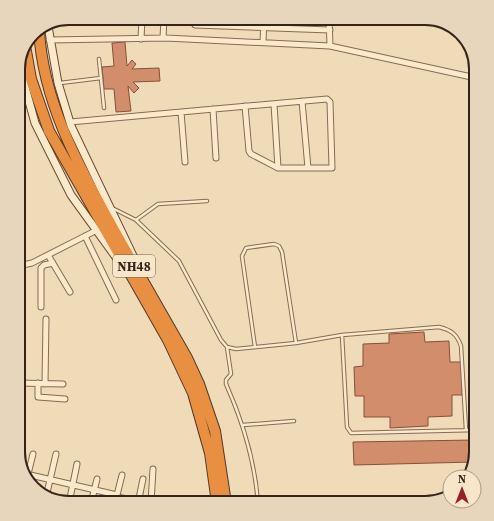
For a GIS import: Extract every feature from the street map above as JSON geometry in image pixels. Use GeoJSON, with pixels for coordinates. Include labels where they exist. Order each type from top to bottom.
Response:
{"type":"FeatureCollection","features":[{"type":"Feature","properties":{"kind":"highway","name":"NH48"},"geometry":{"type":"LineString","coordinates":[[40,36],[44,68],[52,102],[70,147],[142,287],[194,393],[210,453],[216,496]]}},
{"type":"Feature","properties":{"kind":"highway","name":"NH48"},"geometry":{"type":"LineString","coordinates":[[27,58],[31,79],[48,131],[142,287],[187,358],[208,410],[219,454],[225,496]]}},
{"type":"Feature","properties":{"kind":"street"},"geometry":{"type":"LineString","coordinates":[[141,39],[142,25]]}},
{"type":"Feature","properties":{"kind":"street"},"geometry":{"type":"LineString","coordinates":[[163,38],[164,25]]}},
{"type":"Feature","properties":{"kind":"street"},"geometry":{"type":"LineString","coordinates":[[195,25],[330,30]]}},
{"type":"Feature","properties":{"kind":"street"},"geometry":{"type":"LineString","coordinates":[[330,25],[330,46]]}},
{"type":"Feature","properties":{"kind":"street"},"geometry":{"type":"LineString","coordinates":[[262,42],[263,27]]}},
{"type":"Feature","properties":{"kind":"street"},"geometry":{"type":"LineString","coordinates":[[48,30],[58,83],[70,122],[132,251],[142,287]]}},
{"type":"Feature","properties":{"kind":"street"},"geometry":{"type":"LineString","coordinates":[[49,40],[163,38],[330,46],[469,76]]}},
{"type":"Feature","properties":{"kind":"street"},"geometry":{"type":"LineString","coordinates":[[25,89],[35,123],[71,195],[142,287]]}},
{"type":"Feature","properties":{"kind":"street"},"geometry":{"type":"LineString","coordinates":[[70,122],[245,106],[327,99],[330,102],[332,167],[278,168],[250,153],[245,106]]}},
{"type":"Feature","properties":{"kind":"street"},"geometry":{"type":"LineString","coordinates":[[302,101],[308,168]]}},
{"type":"Feature","properties":{"kind":"street"},"geometry":{"type":"LineString","coordinates":[[274,104],[278,168]]}},
{"type":"Feature","properties":{"kind":"street"},"geometry":{"type":"LineString","coordinates":[[212,109],[216,158]]}},
{"type":"Feature","properties":{"kind":"street"},"geometry":{"type":"LineString","coordinates":[[181,112],[185,162]]}},
{"type":"Feature","properties":{"kind":"street"},"geometry":{"type":"LineString","coordinates":[[25,264],[32,263],[97,230]]}},
{"type":"Feature","properties":{"kind":"street"},"geometry":{"type":"LineString","coordinates":[[85,236],[116,300]]}},
{"type":"Feature","properties":{"kind":"street"},"geometry":{"type":"LineString","coordinates":[[48,255],[70,292]]}},
{"type":"Feature","properties":{"kind":"street"},"geometry":{"type":"LineString","coordinates":[[41,307],[41,268],[44,265],[53,263]]}},
{"type":"Feature","properties":{"kind":"street"},"geometry":{"type":"LineString","coordinates":[[45,384],[46,319]]}},
{"type":"Feature","properties":{"kind":"street"},"geometry":{"type":"LineString","coordinates":[[25,383],[62,384]]}},
{"type":"Feature","properties":{"kind":"street"},"geometry":{"type":"LineString","coordinates":[[38,384],[38,397],[64,399]]}},
{"type":"Feature","properties":{"kind":"street"},"geometry":{"type":"LineString","coordinates":[[29,470],[33,454]]}},
{"type":"Feature","properties":{"kind":"street"},"geometry":{"type":"LineString","coordinates":[[48,490],[56,454]]}},
{"type":"Feature","properties":{"kind":"street"},"geometry":{"type":"LineString","coordinates":[[71,496],[77,464]]}},
{"type":"Feature","properties":{"kind":"street"},"geometry":{"type":"LineString","coordinates":[[151,496],[153,469]]}},
{"type":"Feature","properties":{"kind":"street"},"geometry":{"type":"LineString","coordinates":[[33,477],[117,496],[122,475]]}},
{"type":"Feature","properties":{"kind":"street"},"geometry":{"type":"LineString","coordinates":[[93,496],[96,479]]}},
{"type":"Feature","properties":{"kind":"street"},"geometry":{"type":"LineString","coordinates":[[139,496],[143,479]]}},
{"type":"Feature","properties":{"kind":"lane"},"geometry":{"type":"LineString","coordinates":[[99,59],[104,108]]}},
{"type":"Feature","properties":{"kind":"lane"},"geometry":{"type":"LineString","coordinates":[[58,83],[101,78]]}},
{"type":"Feature","properties":{"kind":"lane"},"geometry":{"type":"LineString","coordinates":[[136,220],[158,204],[207,200]]}},
{"type":"Feature","properties":{"kind":"lane"},"geometry":{"type":"LineString","coordinates":[[110,207],[136,220],[182,265],[221,340],[227,347],[231,374],[226,380],[226,384],[242,425],[257,484],[258,496]]}},
{"type":"Feature","properties":{"kind":"lane"},"geometry":{"type":"LineString","coordinates":[[255,347],[242,256],[246,248],[274,244],[279,246],[282,252],[296,343]]}},
{"type":"Feature","properties":{"kind":"lane"},"geometry":{"type":"LineString","coordinates":[[227,347],[236,349],[296,343],[342,335],[439,327],[448,329],[457,336],[461,346],[466,430],[355,434],[348,431],[342,335]]}},
{"type":"Feature","properties":{"kind":"lane"},"geometry":{"type":"LineString","coordinates":[[242,425],[294,421]]}},
{"type":"Feature","properties":{"kind":"building"},"geometry":{"type":"Polygon","coordinates":[[[125,42],[127,66],[132,60],[136,64],[132,69],[159,68],[160,81],[133,82],[139,88],[134,93],[128,86],[131,111],[116,112],[114,89],[104,89],[102,67],[114,66],[112,43],[125,42]]]}},
{"type":"Feature","properties":{"kind":"building"},"geometry":{"type":"Polygon","coordinates":[[[424,332],[425,342],[449,341],[450,362],[461,362],[462,395],[452,395],[452,416],[428,417],[428,426],[390,428],[390,417],[364,417],[364,396],[355,396],[354,367],[363,366],[363,344],[389,343],[389,334],[424,332]]]}},
{"type":"Feature","properties":{"kind":"building"},"geometry":{"type":"Polygon","coordinates":[[[469,440],[469,452],[468,462],[354,465],[353,442],[469,440]]]}}]}
